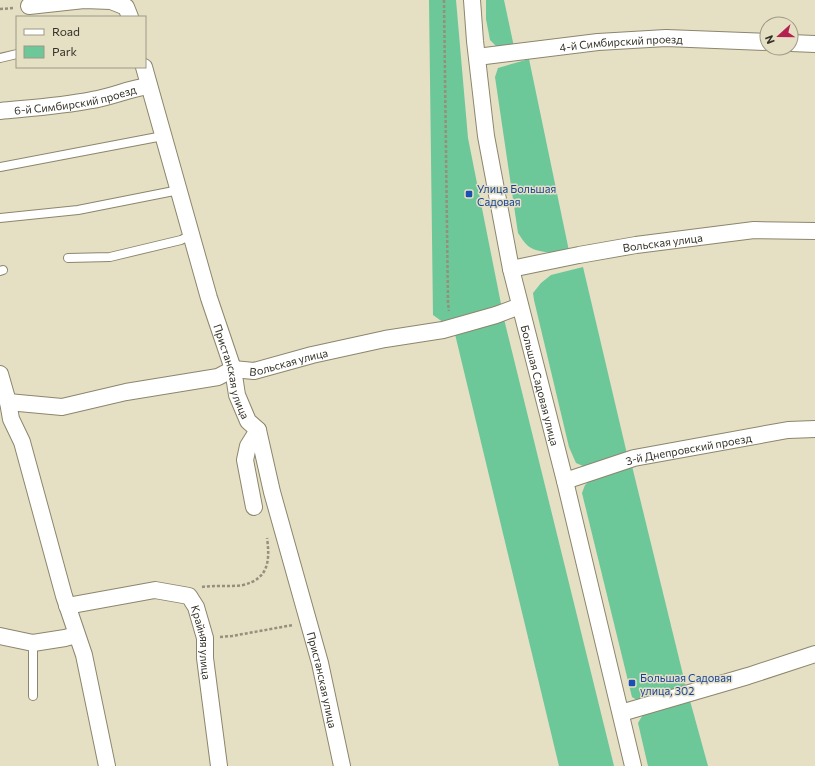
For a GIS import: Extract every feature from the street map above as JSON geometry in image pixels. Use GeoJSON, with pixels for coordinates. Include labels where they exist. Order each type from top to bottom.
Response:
{"type":"FeatureCollection","features":[{"type":"Feature","properties":{"kind":"street"},"geometry":{"type":"LineString","coordinates":[[29,6],[84,0],[111,0],[126,7],[130,16]]}},
{"type":"Feature","properties":{"kind":"street","name":"Большая Садовая улица"},"geometry":{"type":"LineString","coordinates":[[472,0],[486,136],[511,269],[565,481],[633,766]]}},
{"type":"Feature","properties":{"kind":"street","name":"4-й Симбирский проезд"},"geometry":{"type":"LineString","coordinates":[[477,57],[598,42],[666,38],[759,42]]}},
{"type":"Feature","properties":{"kind":"street"},"geometry":{"type":"LineString","coordinates":[[799,43],[815,44]]}},
{"type":"Feature","properties":{"kind":"street","name":"Пристанская улица"},"geometry":{"type":"LineString","coordinates":[[144,68],[209,298],[233,369],[237,395],[248,421],[258,430],[272,492],[320,663],[342,766]]}},
{"type":"Feature","properties":{"kind":"street","name":"6-й Симбирский проезд"},"geometry":{"type":"LineString","coordinates":[[0,111],[45,107],[94,100],[136,87],[149,86]]}},
{"type":"Feature","properties":{"kind":"street","name":"Вольская улица"},"geometry":{"type":"LineString","coordinates":[[511,269],[636,245],[754,230],[815,231]]}},
{"type":"Feature","properties":{"kind":"street","name":"Вольская улица"},"geometry":{"type":"LineString","coordinates":[[8,402],[62,407],[126,392],[218,376],[233,369],[254,371],[341,348],[385,339],[443,330],[496,315],[520,306]]}},
{"type":"Feature","properties":{"kind":"street"},"geometry":{"type":"LineString","coordinates":[[0,374],[11,419],[22,442],[67,606],[84,655],[107,766]]}},
{"type":"Feature","properties":{"kind":"street","name":"3-й Днепровский проезд"},"geometry":{"type":"LineString","coordinates":[[565,481],[634,458],[788,430],[815,429]]}},
{"type":"Feature","properties":{"kind":"street"},"geometry":{"type":"LineString","coordinates":[[254,507],[245,460],[248,446],[258,430]]}},
{"type":"Feature","properties":{"kind":"street","name":"Крайняя улица"},"geometry":{"type":"LineString","coordinates":[[67,606],[155,590],[189,596],[196,607],[205,638],[205,658],[220,766]]}},
{"type":"Feature","properties":{"kind":"street"},"geometry":{"type":"LineString","coordinates":[[0,636],[33,643],[76,635]]}},
{"type":"Feature","properties":{"kind":"street"},"geometry":{"type":"LineString","coordinates":[[621,714],[748,676],[815,654]]}},
{"type":"Feature","properties":{"kind":"lane"},"geometry":{"type":"LineString","coordinates":[[0,58],[16,54]]}},
{"type":"Feature","properties":{"kind":"lane"},"geometry":{"type":"LineString","coordinates":[[0,167],[164,136]]}},
{"type":"Feature","properties":{"kind":"lane"},"geometry":{"type":"LineString","coordinates":[[0,218],[78,210],[179,190]]}},
{"type":"Feature","properties":{"kind":"lane"},"geometry":{"type":"LineString","coordinates":[[68,258],[110,257],[181,240],[192,235]]}},
{"type":"Feature","properties":{"kind":"lane"},"geometry":{"type":"LineString","coordinates":[[33,643],[33,696]]}},
{"type":"Feature","properties":{"kind":"path"},"geometry":{"type":"LineString","coordinates":[[444,0],[448,304],[453,327]]}},
{"type":"Feature","properties":{"kind":"path"},"geometry":{"type":"LineString","coordinates":[[189,596],[203,587],[243,585],[256,579],[267,568],[269,552],[266,531]]}},
{"type":"Feature","properties":{"kind":"path"},"geometry":{"type":"LineString","coordinates":[[205,638],[232,636],[308,620]]}},
{"type":"Feature","properties":{"kind":"green space"},"geometry":{"type":"Polygon","coordinates":[[[429,0],[456,0],[468,138],[504,319],[614,766],[559,766],[454,330],[433,315],[429,0]]]}},
{"type":"Feature","properties":{"kind":"green space"},"geometry":{"type":"Polygon","coordinates":[[[486,0],[504,0],[514,47],[497,47],[490,40],[486,19],[486,0]]]}},
{"type":"Feature","properties":{"kind":"green space"},"geometry":{"type":"Polygon","coordinates":[[[529,59],[569,251],[552,252],[535,250],[526,244],[518,233],[495,77],[498,68],[529,59]]]}},
{"type":"Feature","properties":{"kind":"green space"},"geometry":{"type":"Polygon","coordinates":[[[583,267],[627,454],[591,467],[576,463],[569,447],[533,293],[541,283],[551,275],[583,267]]]}},
{"type":"Feature","properties":{"kind":"green space"},"geometry":{"type":"Polygon","coordinates":[[[632,466],[686,687],[637,700],[632,697],[582,493],[585,485],[591,480],[632,466]]]}},
{"type":"Feature","properties":{"kind":"green space"},"geometry":{"type":"Polygon","coordinates":[[[689,697],[708,766],[648,766],[638,723],[645,711],[689,697]]]}},
{"type":"Feature","properties":{"kind":"place","name":"Улица Большая Садовая"},"geometry":{"type":"Point","coordinates":[469,194]}},
{"type":"Feature","properties":{"kind":"place","name":"Большая Садовая улица, 302"},"geometry":{"type":"Point","coordinates":[632,683]}}]}
